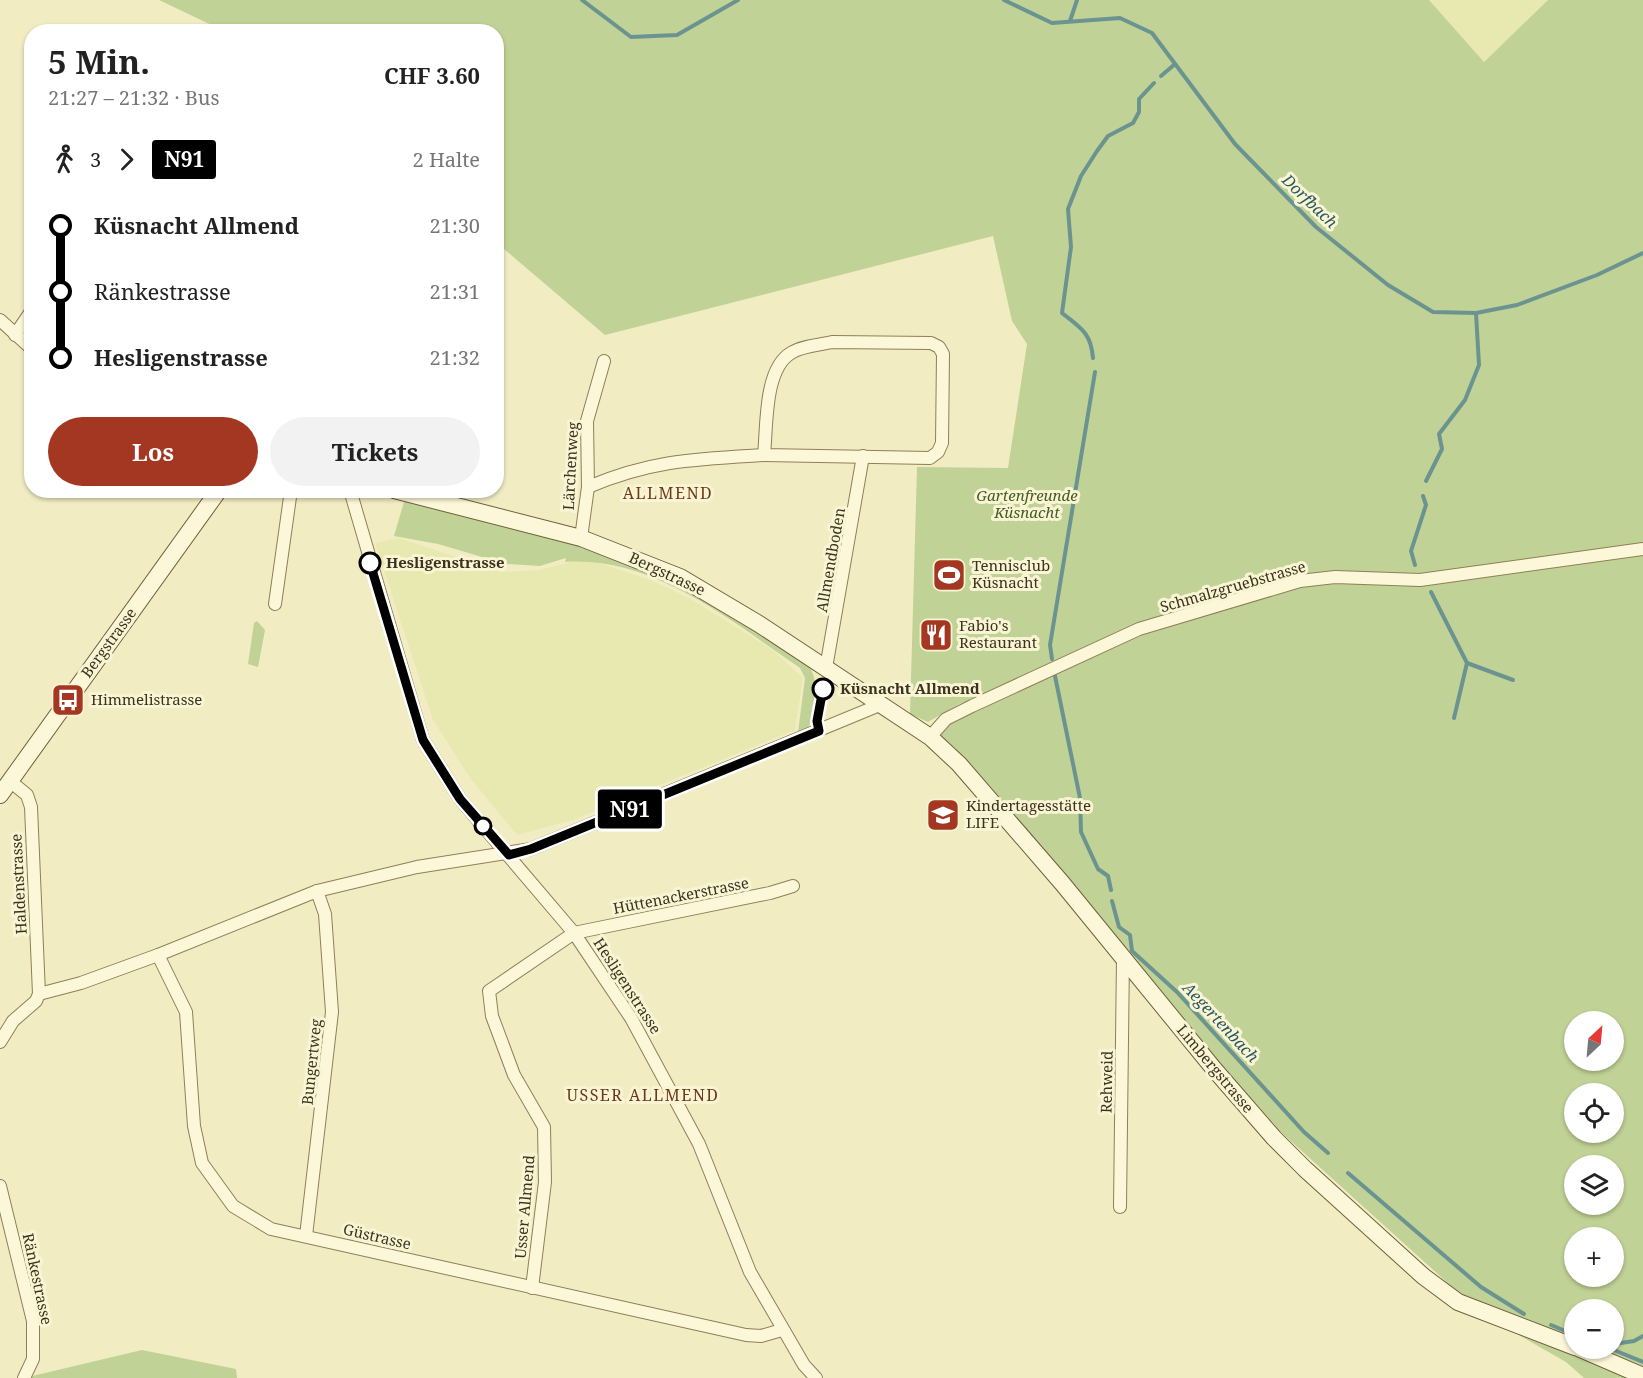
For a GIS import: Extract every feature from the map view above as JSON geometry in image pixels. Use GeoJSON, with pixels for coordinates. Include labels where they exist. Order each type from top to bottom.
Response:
{"type":"FeatureCollection","features":[{"type":"Feature","properties":{"kind":"street"},"geometry":{"type":"LineString","coordinates":[[0,320],[24,342]]}},
{"type":"Feature","properties":{"kind":"street"},"geometry":{"type":"LineString","coordinates":[[15,335],[24,322]]}},
{"type":"Feature","properties":{"kind":"street"},"geometry":{"type":"LineString","coordinates":[[588,487],[626,471],[670,461],[764,455],[930,458],[938,452],[942,443],[943,354],[939,347],[931,343],[832,342],[792,352],[781,362],[772,376],[764,455]]}},
{"type":"Feature","properties":{"kind":"street","name":"Lärchenweg"},"geometry":{"type":"LineString","coordinates":[[581,538],[588,487],[587,421],[604,361]]}},
{"type":"Feature","properties":{"kind":"street","name":"Allmendboden"},"geometry":{"type":"LineString","coordinates":[[826,668],[863,456]]}},
{"type":"Feature","properties":{"kind":"street","name":"Bergstrasse"},"geometry":{"type":"LineString","coordinates":[[0,795],[213,498]]}},
{"type":"Feature","properties":{"kind":"street"},"geometry":{"type":"LineString","coordinates":[[275,604],[290,498]]}},
{"type":"Feature","properties":{"kind":"street","name":"Hesligenstrasse"},"geometry":{"type":"LineString","coordinates":[[352,498],[423,740],[460,799],[574,933],[655,1059],[699,1144],[750,1272],[782,1330],[804,1365],[816,1378]]}},
{"type":"Feature","properties":{"kind":"street","name":"Bergstrasse"},"geometry":{"type":"LineString","coordinates":[[425,498],[581,538],[680,577],[910,723]]}},
{"type":"Feature","properties":{"kind":"street","name":"Schmalzgruebstrasse"},"geometry":{"type":"LineString","coordinates":[[930,737],[946,719],[1139,629],[1300,581],[1335,577],[1420,580],[1643,549]]}},
{"type":"Feature","properties":{"kind":"street"},"geometry":{"type":"LineString","coordinates":[[0,1042],[13,1021],[36,1001],[39,994],[81,983],[158,955],[317,891],[417,867],[509,855],[561,837],[882,704]]}},
{"type":"Feature","properties":{"kind":"street","name":"Limbergstrasse"},"geometry":{"type":"LineString","coordinates":[[910,723],[949,751],[1274,1138],[1423,1276],[1458,1302],[1564,1343]]}},
{"type":"Feature","properties":{"kind":"street","name":"Haldenstrasse"},"geometry":{"type":"LineString","coordinates":[[10,781],[23,790],[31,807],[39,994]]}},
{"type":"Feature","properties":{"kind":"street","name":"Hüttenackerstrasse"},"geometry":{"type":"LineString","coordinates":[[574,933],[770,893],[793,886]]}},
{"type":"Feature","properties":{"kind":"street","name":"Bungertweg"},"geometry":{"type":"LineString","coordinates":[[306,1236],[332,1012],[326,914],[317,891]]}},
{"type":"Feature","properties":{"kind":"street","name":"Usser Allmend"},"geometry":{"type":"LineString","coordinates":[[532,1288],[545,1182],[544,1127],[514,1075],[492,1016],[489,991],[574,933]]}},
{"type":"Feature","properties":{"kind":"street","name":"Güstrasse"},"geometry":{"type":"LineString","coordinates":[[158,955],[186,1012],[194,1126],[202,1163],[233,1206],[271,1229],[746,1335],[761,1336],[782,1330]]}},
{"type":"Feature","properties":{"kind":"street","name":"Rehweid"},"geometry":{"type":"LineString","coordinates":[[1120,1207],[1123,957]]}},
{"type":"Feature","properties":{"kind":"street","name":"Ränkestrasse"},"geometry":{"type":"LineString","coordinates":[[0,1186],[33,1321],[33,1359],[24,1378]]}},
{"type":"Feature","properties":{"kind":"street","name":"Limbergstrasse"},"geometry":{"type":"LineString","coordinates":[[1602,1359],[1643,1376]]}},
{"type":"Feature","properties":{"kind":"green space","name":"Gartenfreunde Küsnacht"},"geometry":{"type":"Polygon","coordinates":[[[159,0],[1429,0],[1484,62],[1548,0],[1643,0],[1643,1378],[1584,1378],[1566,1362],[1482,1314],[1283,1134],[930,737],[977,698],[959,704],[928,722],[910,714],[917,467],[1008,468],[1027,344],[1012,321],[993,236],[605,335],[504,249],[504,24],[209,24],[159,0]]]}},
{"type":"Feature","properties":{"kind":"green space"},"geometry":{"type":"Polygon","coordinates":[[[1429,0],[1548,0],[1484,62],[1429,0]]]}},
{"type":"Feature","properties":{"kind":"green space"},"geometry":{"type":"Polygon","coordinates":[[[405,498],[418,498],[581,538],[674,581],[808,663],[816,687],[809,727],[798,732],[805,678],[800,668],[719,612],[660,581],[629,569],[598,563],[565,562],[566,558],[540,566],[506,564],[438,544],[394,536],[405,498]]]}},
{"type":"Feature","properties":{"kind":"green space"},"geometry":{"type":"Polygon","coordinates":[[[399,538],[502,572],[539,570],[576,561],[596,562],[651,580],[691,599],[773,650],[803,678],[795,730],[573,820],[517,835],[471,779],[433,720],[375,543],[399,538]]]}},
{"type":"Feature","properties":{"kind":"green space"},"geometry":{"type":"Polygon","coordinates":[[[257,621],[265,630],[258,667],[248,664],[254,623],[257,621]]]}},
{"type":"Feature","properties":{"kind":"green space"},"geometry":{"type":"Polygon","coordinates":[[[142,1350],[236,1369],[237,1378],[24,1378],[142,1350]]]}},
{"type":"Feature","properties":{"kind":"waterway","name":"Dorfbach"},"geometry":{"type":"LineString","coordinates":[[582,0],[631,37],[677,35],[738,0]]}},
{"type":"Feature","properties":{"kind":"waterway","name":"Dorfbach"},"geometry":{"type":"LineString","coordinates":[[1004,0],[1052,23],[1120,18],[1152,33],[1235,144],[1316,227],[1388,285],[1433,312],[1476,313],[1517,305],[1597,275],[1643,253]]}},
{"type":"Feature","properties":{"kind":"waterway"},"geometry":{"type":"LineString","coordinates":[[1070,21],[1077,0]]}},
{"type":"Feature","properties":{"kind":"waterway","name":"Aegertenbach"},"geometry":{"type":"LineString","coordinates":[[1161,76],[1175,64]]}},
{"type":"Feature","properties":{"kind":"waterway","name":"Aegertenbach"},"geometry":{"type":"LineString","coordinates":[[1093,358],[1090,343],[1084,332],[1062,313],[1071,247],[1068,209],[1081,176],[1097,151],[1108,136],[1133,123],[1139,112],[1139,99],[1154,83]]}},
{"type":"Feature","properties":{"kind":"waterway"},"geometry":{"type":"LineString","coordinates":[[1426,481],[1442,449],[1439,434],[1465,400],[1479,365],[1476,313]]}},
{"type":"Feature","properties":{"kind":"waterway","name":"Aegertenbach"},"geometry":{"type":"LineString","coordinates":[[1052,659],[1050,645],[1095,372]]}},
{"type":"Feature","properties":{"kind":"waterway"},"geometry":{"type":"LineString","coordinates":[[1415,565],[1411,551],[1426,505],[1423,496]]}},
{"type":"Feature","properties":{"kind":"waterway"},"geometry":{"type":"LineString","coordinates":[[1431,592],[1467,663],[1454,718]]}},
{"type":"Feature","properties":{"kind":"waterway"},"geometry":{"type":"LineString","coordinates":[[1467,663],[1513,680]]}},
{"type":"Feature","properties":{"kind":"waterway","name":"Aegertenbach"},"geometry":{"type":"LineString","coordinates":[[1055,676],[1080,798],[1081,832],[1098,869],[1108,876],[1111,890]]}},
{"type":"Feature","properties":{"kind":"waterway","name":"Aegertenbach"},"geometry":{"type":"LineString","coordinates":[[1112,901],[1119,927],[1130,935],[1132,951],[1177,992],[1304,1132],[1328,1153]]}},
{"type":"Feature","properties":{"kind":"waterway","name":"Aegertenbach"},"geometry":{"type":"LineString","coordinates":[[1348,1173],[1481,1287],[1524,1314]]}},
{"type":"Feature","properties":{"kind":"waterway"},"geometry":{"type":"LineString","coordinates":[[1551,1325],[1564,1330]]}},
{"type":"Feature","properties":{"kind":"waterway"},"geometry":{"type":"LineString","coordinates":[[1624,1342],[1634,1341],[1643,1336]]}},
{"type":"Feature","properties":{"kind":"waterway"},"geometry":{"type":"LineString","coordinates":[[1624,1354],[1643,1362]]}},
{"type":"Feature","properties":{"kind":"bus line","name":"N91"},"geometry":{"type":"LineString","coordinates":[[370,563],[423,740],[460,799],[509,855],[531,849],[819,731],[817,721],[823,689]]}},
{"type":"Feature","properties":{"kind":"place","name":"Hesligenstrasse"},"geometry":{"type":"Point","coordinates":[370,563]}},
{"type":"Feature","properties":{"kind":"place","name":"Tennisclub Küsnacht"},"geometry":{"type":"Point","coordinates":[949,575]}},
{"type":"Feature","properties":{"kind":"place","name":"Fabio's Restaurant"},"geometry":{"type":"Point","coordinates":[936,635]}},
{"type":"Feature","properties":{"kind":"place","name":"Küsnacht Allmend"},"geometry":{"type":"Point","coordinates":[823,689]}},
{"type":"Feature","properties":{"kind":"place","name":"Himmelistrasse"},"geometry":{"type":"Point","coordinates":[68,700]}},
{"type":"Feature","properties":{"kind":"place","name":"Kindertagesstätte LIFE"},"geometry":{"type":"Point","coordinates":[943,815]}},
{"type":"Feature","properties":{"kind":"district","name":"ALLMEND"},"geometry":{"type":"Point","coordinates":[668,493]}},
{"type":"Feature","properties":{"kind":"district","name":"USSER ALLMEND"},"geometry":{"type":"Point","coordinates":[643,1095]}}]}
